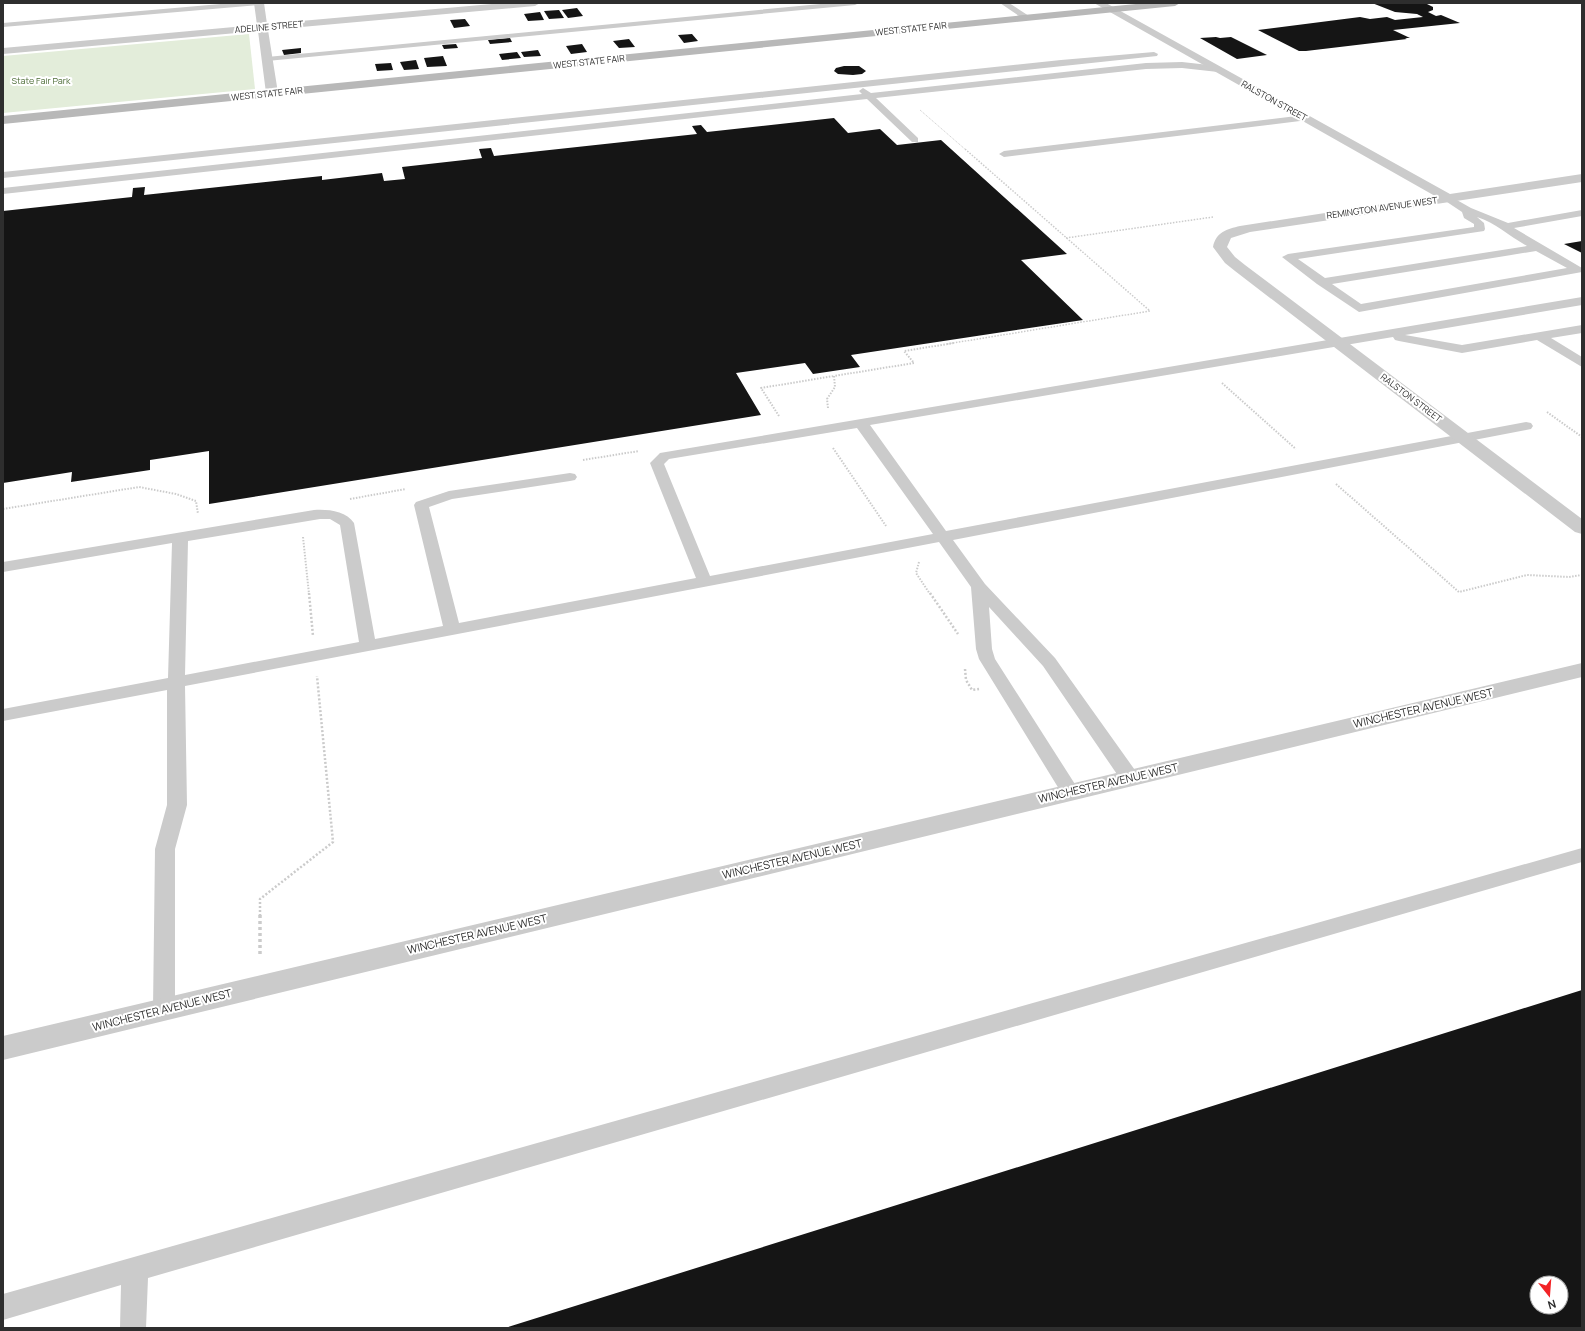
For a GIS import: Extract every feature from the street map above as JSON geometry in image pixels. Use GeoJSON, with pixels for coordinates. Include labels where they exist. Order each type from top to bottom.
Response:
{"type":"FeatureCollection","features":[{"type":"Feature","properties":{"kind":"street"},"geometry":{"type":"LineString","coordinates":[[259,3],[272,93]]}},
{"type":"Feature","properties":{"kind":"street","name":"ADELINE STREET"},"geometry":{"type":"LineString","coordinates":[[3,51],[535,3]]}},
{"type":"Feature","properties":{"kind":"street","name":"RALSTON STREET"},"geometry":{"type":"LineString","coordinates":[[1099,3],[1448,198]]}},
{"type":"Feature","properties":{"kind":"street","name":"WEST STATE FAIR"},"geometry":{"type":"LineString","coordinates":[[3,120],[1175,3]]}},
{"type":"Feature","properties":{"kind":"street","name":"REMINGTON AVENUE WEST"},"geometry":{"type":"LineString","coordinates":[[1240,268],[1230,260],[1220,247],[1220,242],[1224,236],[1233,232],[1582,178]]}},
{"type":"Feature","properties":{"kind":"street","name":"RALSTON STREET"},"geometry":{"type":"LineString","coordinates":[[1240,268],[1582,528]]}},
{"type":"Feature","properties":{"kind":"street","name":"WINCHESTER AVENUE WEST"},"geometry":{"type":"LineString","coordinates":[[3,1048],[1582,670]]}},
{"type":"Feature","properties":{"kind":"lane"},"geometry":{"type":"LineString","coordinates":[[3,25],[259,3]]}},
{"type":"Feature","properties":{"kind":"lane"},"geometry":{"type":"LineString","coordinates":[[267,59],[855,3]]}},
{"type":"Feature","properties":{"kind":"lane"},"geometry":{"type":"LineString","coordinates":[[1004,3],[1028,18]]}},
{"type":"Feature","properties":{"kind":"lane"},"geometry":{"type":"LineString","coordinates":[[3,175],[1123,56],[1161,55]]}},
{"type":"Feature","properties":{"kind":"lane"},"geometry":{"type":"LineString","coordinates":[[1172,55],[1196,57]]}},
{"type":"Feature","properties":{"kind":"lane"},"geometry":{"type":"LineString","coordinates":[[3,191],[1151,65],[1182,65],[1218,69]]}},
{"type":"Feature","properties":{"kind":"lane"},"geometry":{"type":"LineString","coordinates":[[855,84],[915,140]]}},
{"type":"Feature","properties":{"kind":"lane"},"geometry":{"type":"LineString","coordinates":[[1004,154],[1305,118]]}},
{"type":"Feature","properties":{"kind":"lane"},"geometry":{"type":"LineString","coordinates":[[1448,198],[1467,210],[1485,215],[1507,226],[1514,234],[1578,270],[1359,308],[1288,257],[1480,229],[1479,223],[1468,216],[1467,210]]}},
{"type":"Feature","properties":{"kind":"lane"},"geometry":{"type":"LineString","coordinates":[[1507,226],[1582,214]]}},
{"type":"Feature","properties":{"kind":"lane"},"geometry":{"type":"LineString","coordinates":[[1321,282],[1538,247]]}},
{"type":"Feature","properties":{"kind":"lane"},"geometry":{"type":"LineString","coordinates":[[705,582],[657,464],[665,456],[1582,301]]}},
{"type":"Feature","properties":{"kind":"lane"},"geometry":{"type":"LineString","coordinates":[[1472,320],[1506,342]]}},
{"type":"Feature","properties":{"kind":"lane"},"geometry":{"type":"LineString","coordinates":[[1387,334],[1462,349],[1582,329]]}},
{"type":"Feature","properties":{"kind":"lane"},"geometry":{"type":"LineString","coordinates":[[1541,337],[1579,359]]}},
{"type":"Feature","properties":{"kind":"lane"},"geometry":{"type":"LineString","coordinates":[[861,424],[979,587],[1049,662],[1130,778]]}},
{"type":"Feature","properties":{"kind":"lane"},"geometry":{"type":"LineString","coordinates":[[3,715],[1526,426]]}},
{"type":"Feature","properties":{"kind":"lane"},"geometry":{"type":"LineString","coordinates":[[452,630],[421,505],[449,495],[570,477]]}},
{"type":"Feature","properties":{"kind":"lane"},"geometry":{"type":"LineString","coordinates":[[3,568],[301,517],[325,514],[336,515],[347,523],[368,646]]}},
{"type":"Feature","properties":{"kind":"lane"},"geometry":{"type":"LineString","coordinates":[[164,1009],[165,849],[177,805],[176,682],[180,538]]}},
{"type":"Feature","properties":{"kind":"lane"},"geometry":{"type":"LineString","coordinates":[[979,587],[984,649],[987,659],[1072,792]]}},
{"type":"Feature","properties":{"kind":"lane"},"geometry":{"type":"LineString","coordinates":[[3,1307],[1582,855]]}},
{"type":"Feature","properties":{"kind":"lane"},"geometry":{"type":"LineString","coordinates":[[133,1328],[135,1269]]}},
{"type":"Feature","properties":{"kind":"path"},"geometry":{"type":"LineString","coordinates":[[915,106],[1066,238]]}},
{"type":"Feature","properties":{"kind":"path"},"geometry":{"type":"LineString","coordinates":[[1203,366],[1459,592],[1527,574],[1569,578],[1582,575]]}},
{"type":"Feature","properties":{"kind":"path"},"geometry":{"type":"LineString","coordinates":[[1547,412],[1582,437]]}},
{"type":"Feature","properties":{"kind":"path"},"geometry":{"type":"LineString","coordinates":[[3,509],[139,488],[176,494],[196,501],[198,516]]}},
{"type":"Feature","properties":{"kind":"path"},"geometry":{"type":"LineString","coordinates":[[260,954],[260,899],[333,842],[301,517]]}},
{"type":"Feature","properties":{"kind":"green space","name":"State Fair Park"},"geometry":{"type":"Polygon","coordinates":[[[249,34],[255,89],[3,113],[3,56],[249,34]]]}},
{"type":"Feature","properties":{"kind":"building"},"geometry":{"type":"Polygon","coordinates":[[[1372,3],[1425,3],[1433,7],[1433,10],[1428,12],[1436,16],[1441,15],[1460,23],[1393,30],[1410,38],[1405,38],[1407,39],[1306,51],[1299,51],[1258,30],[1360,17],[1370,19],[1387,17],[1395,20],[1423,17],[1417,14],[1395,12],[1372,3]]]}},
{"type":"Feature","properties":{"kind":"building"},"geometry":{"type":"Polygon","coordinates":[[[577,8],[583,16],[568,18],[562,10],[577,8]]]}},
{"type":"Feature","properties":{"kind":"building"},"geometry":{"type":"Polygon","coordinates":[[[559,10],[564,18],[549,19],[544,11],[559,10]]]}},
{"type":"Feature","properties":{"kind":"building"},"geometry":{"type":"Polygon","coordinates":[[[540,12],[544,20],[528,21],[524,14],[540,12]]]}},
{"type":"Feature","properties":{"kind":"building"},"geometry":{"type":"Polygon","coordinates":[[[465,19],[470,26],[454,28],[450,20],[465,19]]]}},
{"type":"Feature","properties":{"kind":"building"},"geometry":{"type":"Polygon","coordinates":[[[692,34],[698,41],[684,43],[678,35],[692,34]]]}},
{"type":"Feature","properties":{"kind":"building"},"geometry":{"type":"Polygon","coordinates":[[[1231,37],[1267,55],[1237,59],[1200,38],[1231,37]]]}},
{"type":"Feature","properties":{"kind":"building"},"geometry":{"type":"Polygon","coordinates":[[[510,38],[512,42],[490,44],[488,40],[510,38]]]}},
{"type":"Feature","properties":{"kind":"building"},"geometry":{"type":"Polygon","coordinates":[[[629,39],[635,47],[619,48],[613,41],[629,39]]]}},
{"type":"Feature","properties":{"kind":"building"},"geometry":{"type":"Polygon","coordinates":[[[456,44],[458,48],[444,49],[442,45],[456,44]]]}},
{"type":"Feature","properties":{"kind":"building"},"geometry":{"type":"Polygon","coordinates":[[[582,44],[587,52],[571,54],[566,46],[582,44]]]}},
{"type":"Feature","properties":{"kind":"building"},"geometry":{"type":"Polygon","coordinates":[[[301,48],[301,53],[284,55],[282,50],[301,48]]]}},
{"type":"Feature","properties":{"kind":"building"},"geometry":{"type":"Polygon","coordinates":[[[538,50],[541,56],[524,57],[521,52],[538,50]]]}},
{"type":"Feature","properties":{"kind":"building"},"geometry":{"type":"Polygon","coordinates":[[[517,52],[521,58],[502,60],[499,54],[517,52]]]}},
{"type":"Feature","properties":{"kind":"building"},"geometry":{"type":"Polygon","coordinates":[[[443,56],[447,66],[427,67],[424,58],[443,56]]]}},
{"type":"Feature","properties":{"kind":"building"},"geometry":{"type":"Polygon","coordinates":[[[416,60],[419,69],[404,70],[400,62],[416,60]]]}},
{"type":"Feature","properties":{"kind":"building"},"geometry":{"type":"Polygon","coordinates":[[[391,63],[393,70],[377,71],[375,64],[391,63]]]}},
{"type":"Feature","properties":{"kind":"building"},"geometry":{"type":"Polygon","coordinates":[[[844,66],[859,66],[866,71],[862,74],[853,75],[838,74],[834,71],[836,68],[844,66]]]}},
{"type":"Feature","properties":{"kind":"building"},"geometry":{"type":"Polygon","coordinates":[[[834,118],[848,133],[880,129],[897,145],[941,140],[1067,254],[1021,260],[1083,320],[851,355],[860,367],[813,374],[805,363],[736,373],[761,415],[209,504],[209,451],[150,460],[150,470],[71,482],[72,472],[3,483],[3,211],[132,197],[133,188],[145,187],[144,195],[322,176],[322,180],[382,173],[384,181],[405,179],[402,167],[482,158],[479,149],[491,148],[494,156],[697,134],[692,126],[701,125],[707,132],[834,118]]]}},
{"type":"Feature","properties":{"kind":"building"},"geometry":{"type":"Polygon","coordinates":[[[1582,241],[1582,253],[1564,244],[1582,241]]]}},
{"type":"Feature","properties":{"kind":"building"},"geometry":{"type":"Polygon","coordinates":[[[1582,990],[1582,1328],[505,1328],[1582,990]]]}}]}
